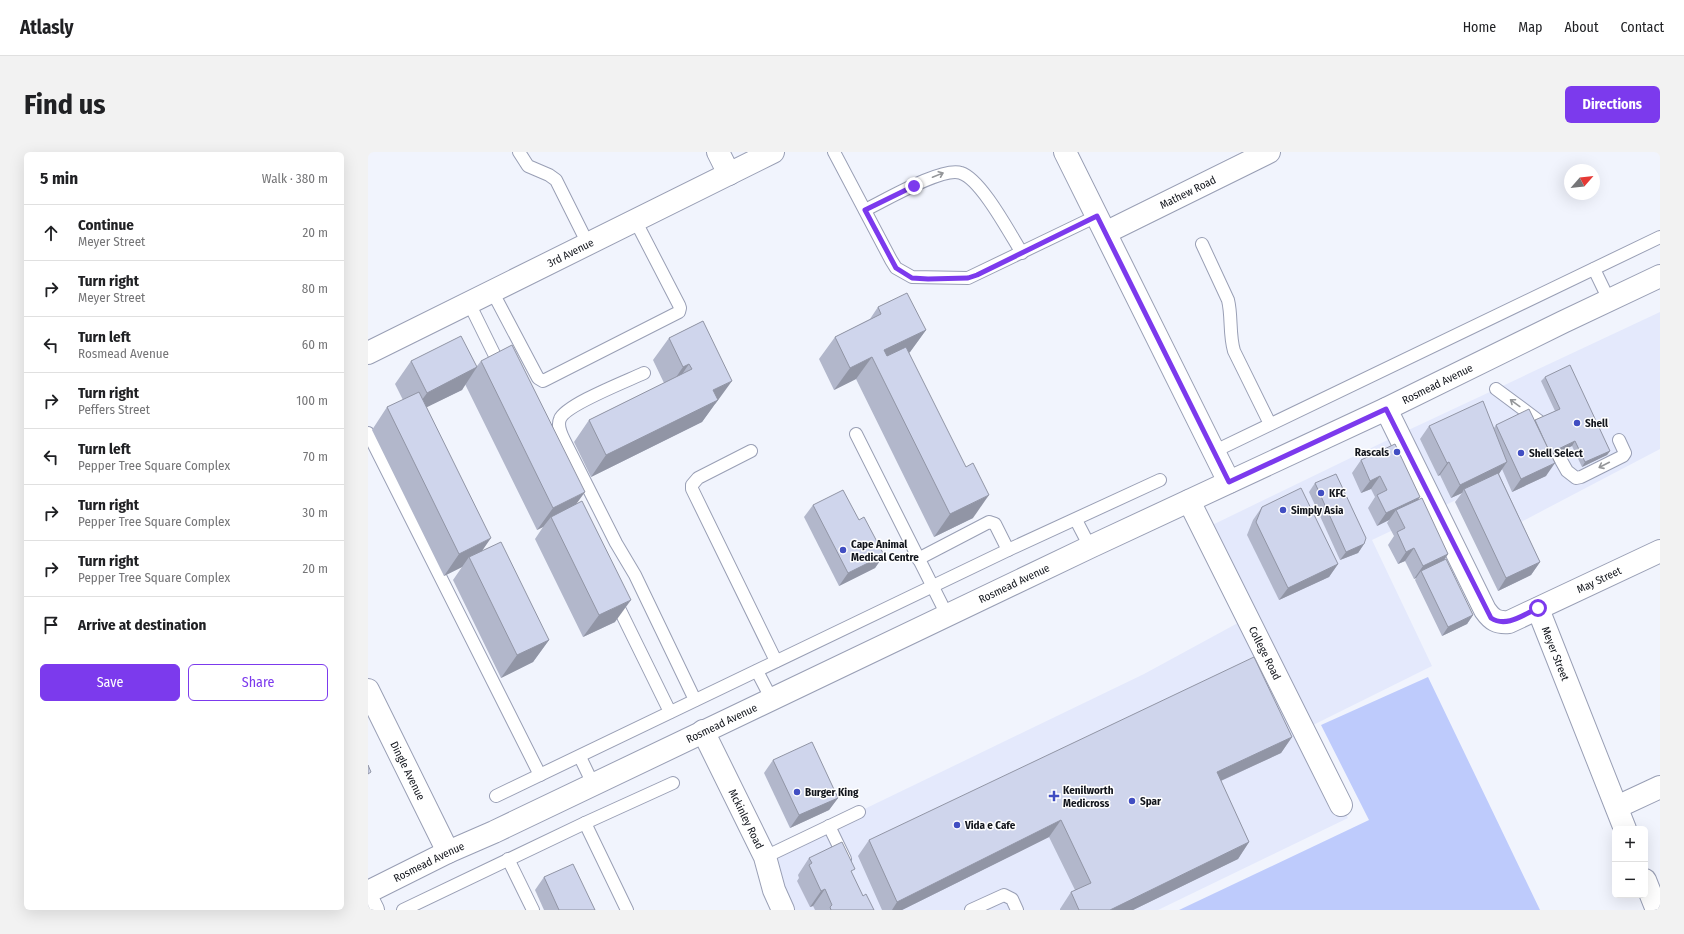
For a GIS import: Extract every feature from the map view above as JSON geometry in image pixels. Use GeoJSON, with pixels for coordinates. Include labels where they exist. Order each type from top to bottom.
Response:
{"type":"FeatureCollection","features":[{"type":"Feature","properties":{"kind":"street"},"geometry":{"type":"LineString","coordinates":[[718,152],[729,174]]}},
{"type":"Feature","properties":{"kind":"street","name":"3rd Avenue"},"geometry":{"type":"LineString","coordinates":[[368,353],[773,152]]}},
{"type":"Feature","properties":{"kind":"street"},"geometry":{"type":"LineString","coordinates":[[1065,152],[1215,451],[1229,482]]}},
{"type":"Feature","properties":{"kind":"street","name":"Mathew Road"},"geometry":{"type":"LineString","coordinates":[[1102,224],[1269,152]]}},
{"type":"Feature","properties":{"kind":"street","name":"Rosmead Avenue"},"geometry":{"type":"LineString","coordinates":[[368,892],[448,852],[771,698],[1386,409],[1660,276]]}},
{"type":"Feature","properties":{"kind":"street"},"geometry":{"type":"LineString","coordinates":[[1386,409],[1491,618],[1497,622],[1509,622],[1538,608]]}},
{"type":"Feature","properties":{"kind":"street","name":"College Road"},"geometry":{"type":"LineString","coordinates":[[1189,501],[1341,805]]}},
{"type":"Feature","properties":{"kind":"street","name":"May Street"},"geometry":{"type":"LineString","coordinates":[[1538,608],[1660,551]]}},
{"type":"Feature","properties":{"kind":"street","name":"Meyer Street"},"geometry":{"type":"LineString","coordinates":[[1538,608],[1624,826]]}},
{"type":"Feature","properties":{"kind":"street","name":"Dingle Avenue"},"geometry":{"type":"LineString","coordinates":[[368,690],[448,852]]}},
{"type":"Feature","properties":{"kind":"street","name":"Mckinley Road"},"geometry":{"type":"LineString","coordinates":[[703,731],[765,857],[774,890],[783,910]]}},
{"type":"Feature","properties":{"kind":"street"},"geometry":{"type":"LineString","coordinates":[[1616,807],[1660,787]]}},
{"type":"Feature","properties":{"kind":"street"},"geometry":{"type":"LineString","coordinates":[[1648,888],[1657,910]]}},
{"type":"Feature","properties":{"kind":"street"},"geometry":{"type":"LineString","coordinates":[[368,900],[373,910]]}},
{"type":"Feature","properties":{"kind":"lane"},"geometry":{"type":"LineString","coordinates":[[519,152],[528,166],[549,175],[556,180],[588,244]]}},
{"type":"Feature","properties":{"kind":"lane"},"geometry":{"type":"LineString","coordinates":[[834,152],[896,268],[912,278],[968,278],[1022,253],[1102,224]]}},
{"type":"Feature","properties":{"kind":"lane"},"geometry":{"type":"LineString","coordinates":[[865,210],[942,173],[960,172],[968,176],[977,184],[1022,253]]}},
{"type":"Feature","properties":{"kind":"lane"},"geometry":{"type":"LineString","coordinates":[[492,291],[538,378],[543,381],[679,312],[680,308],[635,220]]}},
{"type":"Feature","properties":{"kind":"lane"},"geometry":{"type":"LineString","coordinates":[[1215,451],[1660,237]]}},
{"type":"Feature","properties":{"kind":"lane"},"geometry":{"type":"LineString","coordinates":[[1202,244],[1228,300],[1230,309],[1231,341],[1234,351],[1270,424]]}},
{"type":"Feature","properties":{"kind":"lane"},"geometry":{"type":"LineString","coordinates":[[1594,269],[1609,300]]}},
{"type":"Feature","properties":{"kind":"lane"},"geometry":{"type":"LineString","coordinates":[[469,303],[505,375]]}},
{"type":"Feature","properties":{"kind":"lane"},"geometry":{"type":"LineString","coordinates":[[644,373],[568,409],[559,421],[559,427],[567,447],[616,544],[635,575],[695,700]]}},
{"type":"Feature","properties":{"kind":"lane"},"geometry":{"type":"LineString","coordinates":[[1496,389],[1539,421],[1567,472],[1572,476],[1581,477],[1622,456],[1625,453],[1619,440]]}},
{"type":"Feature","properties":{"kind":"lane"},"geometry":{"type":"LineString","coordinates":[[368,433],[540,775]]}},
{"type":"Feature","properties":{"kind":"lane"},"geometry":{"type":"LineString","coordinates":[[856,434],[918,559],[948,615]]}},
{"type":"Feature","properties":{"kind":"lane"},"geometry":{"type":"LineString","coordinates":[[751,451],[698,478],[692,485],[692,489],[776,662]]}},
{"type":"Feature","properties":{"kind":"lane"},"geometry":{"type":"LineString","coordinates":[[496,796],[580,757],[670,712],[1008,550],[1160,480]]}},
{"type":"Feature","properties":{"kind":"lane"},"geometry":{"type":"LineString","coordinates":[[1076,520],[1090,547]]}},
{"type":"Feature","properties":{"kind":"lane"},"geometry":{"type":"LineString","coordinates":[[918,559],[989,522],[995,524],[1008,550]]}},
{"type":"Feature","properties":{"kind":"lane"},"geometry":{"type":"LineString","coordinates":[[609,586],[670,712]]}},
{"type":"Feature","properties":{"kind":"lane"},"geometry":{"type":"LineString","coordinates":[[757,670],[771,698]]}},
{"type":"Feature","properties":{"kind":"lane"},"geometry":{"type":"LineString","coordinates":[[580,757],[593,784]]}},
{"type":"Feature","properties":{"kind":"lane"},"geometry":{"type":"LineString","coordinates":[[403,910],[585,822],[673,783]]}},
{"type":"Feature","properties":{"kind":"lane"},"geometry":{"type":"LineString","coordinates":[[765,857],[859,812]]}},
{"type":"Feature","properties":{"kind":"lane"},"geometry":{"type":"LineString","coordinates":[[585,822],[627,910]]}},
{"type":"Feature","properties":{"kind":"lane"},"geometry":{"type":"LineString","coordinates":[[829,826],[849,868]]}},
{"type":"Feature","properties":{"kind":"lane"},"geometry":{"type":"LineString","coordinates":[[508,859],[533,910]]}},
{"type":"Feature","properties":{"kind":"lane"},"geometry":{"type":"LineString","coordinates":[[971,910],[1004,896],[1012,899],[1017,910]]}},
{"type":"Feature","properties":{"kind":"shaded area"},"geometry":{"type":"Polygon","coordinates":[[[1660,312],[1660,449],[1521,522],[1498,480],[1372,540],[1432,666],[1303,730],[1348,818],[1158,910],[783,910],[765,857],[1144,674],[1247,618],[1204,529],[1400,434],[1660,312]]]}},
{"type":"Feature","properties":{"kind":"shaded area"},"geometry":{"type":"Polygon","coordinates":[[[1428,677],[1540,910],[1179,910],[1369,820],[1321,725],[1428,677]]]}},
{"type":"Feature","properties":{"kind":"building"},"geometry":{"type":"Polygon","coordinates":[[[907,293],[926,330],[884,350],[887,356],[906,347],[966,467],[973,463],[989,495],[950,514],[872,357],[850,368],[835,337],[881,314],[878,307],[907,293]]]}},
{"type":"Feature","properties":{"kind":"building"},"geometry":{"type":"Polygon","coordinates":[[[703,321],[732,381],[713,390],[718,400],[606,455],[589,420],[692,369],[689,364],[683,367],[669,338],[703,321]]]}},
{"type":"Feature","properties":{"kind":"building"},"geometry":{"type":"Polygon","coordinates":[[[461,336],[477,367],[427,393],[411,361],[461,336]]]}},
{"type":"Feature","properties":{"kind":"building"},"geometry":{"type":"Polygon","coordinates":[[[512,345],[585,492],[553,508],[481,361],[512,345]]]}},
{"type":"Feature","properties":{"kind":"building"},"geometry":{"type":"Polygon","coordinates":[[[1570,365],[1610,451],[1585,462],[1575,441],[1550,453],[1535,420],[1560,409],[1545,377],[1570,365]]]}},
{"type":"Feature","properties":{"kind":"building"},"geometry":{"type":"Polygon","coordinates":[[[419,392],[491,538],[459,554],[387,407],[419,392]]]}},
{"type":"Feature","properties":{"kind":"building"},"geometry":{"type":"Polygon","coordinates":[[[1483,401],[1507,462],[1460,485],[1449,462],[1447,463],[1429,426],[1483,401]]]}},
{"type":"Feature","properties":{"kind":"building"},"geometry":{"type":"Polygon","coordinates":[[[1529,409],[1555,463],[1521,479],[1496,425],[1529,409]]]}},
{"type":"Feature","properties":{"kind":"building"},"geometry":{"type":"Polygon","coordinates":[[[1395,444],[1420,497],[1386,513],[1377,495],[1387,490],[1380,476],[1370,481],[1361,460],[1395,444]]]}},
{"type":"Feature","properties":{"kind":"building"},"geometry":{"type":"Polygon","coordinates":[[[1498,473],[1540,562],[1506,578],[1464,489],[1498,473]]]}},
{"type":"Feature","properties":{"kind":"building"},"geometry":{"type":"Polygon","coordinates":[[[1336,474],[1366,538],[1364,544],[1346,552],[1315,483],[1336,474]]]}},
{"type":"Feature","properties":{"kind":"building"},"geometry":{"type":"Polygon","coordinates":[[[1301,488],[1338,564],[1288,588],[1256,522],[1262,507],[1301,488]]]}},
{"type":"Feature","properties":{"kind":"building"},"geometry":{"type":"Polygon","coordinates":[[[843,490],[859,520],[864,517],[884,555],[848,573],[813,505],[843,490]]]}},
{"type":"Feature","properties":{"kind":"building"},"geometry":{"type":"Polygon","coordinates":[[[1422,498],[1448,554],[1423,566],[1414,548],[1406,552],[1397,532],[1405,528],[1396,510],[1422,498]]]}},
{"type":"Feature","properties":{"kind":"building"},"geometry":{"type":"Polygon","coordinates":[[[582,501],[631,600],[599,615],[551,517],[582,501]]]}},
{"type":"Feature","properties":{"kind":"building"},"geometry":{"type":"Polygon","coordinates":[[[501,542],[549,640],[517,655],[469,557],[501,542]]]}},
{"type":"Feature","properties":{"kind":"building"},"geometry":{"type":"Polygon","coordinates":[[[1446,559],[1473,615],[1448,627],[1421,571],[1446,559]]]}},
{"type":"Feature","properties":{"kind":"building"},"geometry":{"type":"Polygon","coordinates":[[[1254,657],[1292,737],[1217,772],[1249,842],[1110,910],[1079,910],[1071,892],[1091,883],[1061,820],[897,902],[869,840],[1254,657]]]}},
{"type":"Feature","properties":{"kind":"building"},"geometry":{"type":"Polygon","coordinates":[[[812,742],[838,798],[799,815],[773,760],[812,742]]]}},
{"type":"Feature","properties":{"kind":"building"},"geometry":{"type":"Polygon","coordinates":[[[368,765],[371,772],[368,774],[368,765]]]}},
{"type":"Feature","properties":{"kind":"building"},"geometry":{"type":"Polygon","coordinates":[[[842,842],[855,869],[851,871],[863,896],[866,894],[874,910],[831,910],[830,907],[832,905],[825,889],[821,891],[809,865],[812,863],[809,858],[842,842]]]}},
{"type":"Feature","properties":{"kind":"building"},"geometry":{"type":"Polygon","coordinates":[[[573,864],[595,910],[559,910],[544,877],[573,864]]]}},
{"type":"Feature","properties":{"kind":"place","name":"Shell"},"geometry":{"type":"Point","coordinates":[1577,423]}},
{"type":"Feature","properties":{"kind":"place","name":"Rascals"},"geometry":{"type":"Point","coordinates":[1397,452]}},
{"type":"Feature","properties":{"kind":"place","name":"Shell Select"},"geometry":{"type":"Point","coordinates":[1521,453]}},
{"type":"Feature","properties":{"kind":"place","name":"KFC"},"geometry":{"type":"Point","coordinates":[1321,493]}},
{"type":"Feature","properties":{"kind":"place","name":"Simply Asia"},"geometry":{"type":"Point","coordinates":[1283,510]}},
{"type":"Feature","properties":{"kind":"place","name":"Cape Animal Medical Centre"},"geometry":{"type":"Point","coordinates":[843,550]}},
{"type":"Feature","properties":{"kind":"place","name":"Burger King"},"geometry":{"type":"Point","coordinates":[797,792]}},
{"type":"Feature","properties":{"kind":"place","name":"Kenilworth Medicross"},"geometry":{"type":"Point","coordinates":[1054,796]}},
{"type":"Feature","properties":{"kind":"place","name":"Spar"},"geometry":{"type":"Point","coordinates":[1132,801]}},
{"type":"Feature","properties":{"kind":"place","name":"Vida e Cafe"},"geometry":{"type":"Point","coordinates":[957,825]}},
{"type":"Feature","properties":{"kind":"route"},"geometry":{"type":"LineString","coordinates":[[914,186],[865,210],[877,235],[896,268],[912,278],[968,278],[977,275],[1097,216],[1107,232],[1229,482],[1386,409],[1485,610],[1491,618],[1497,622],[1509,622],[1538,608]]}}]}
